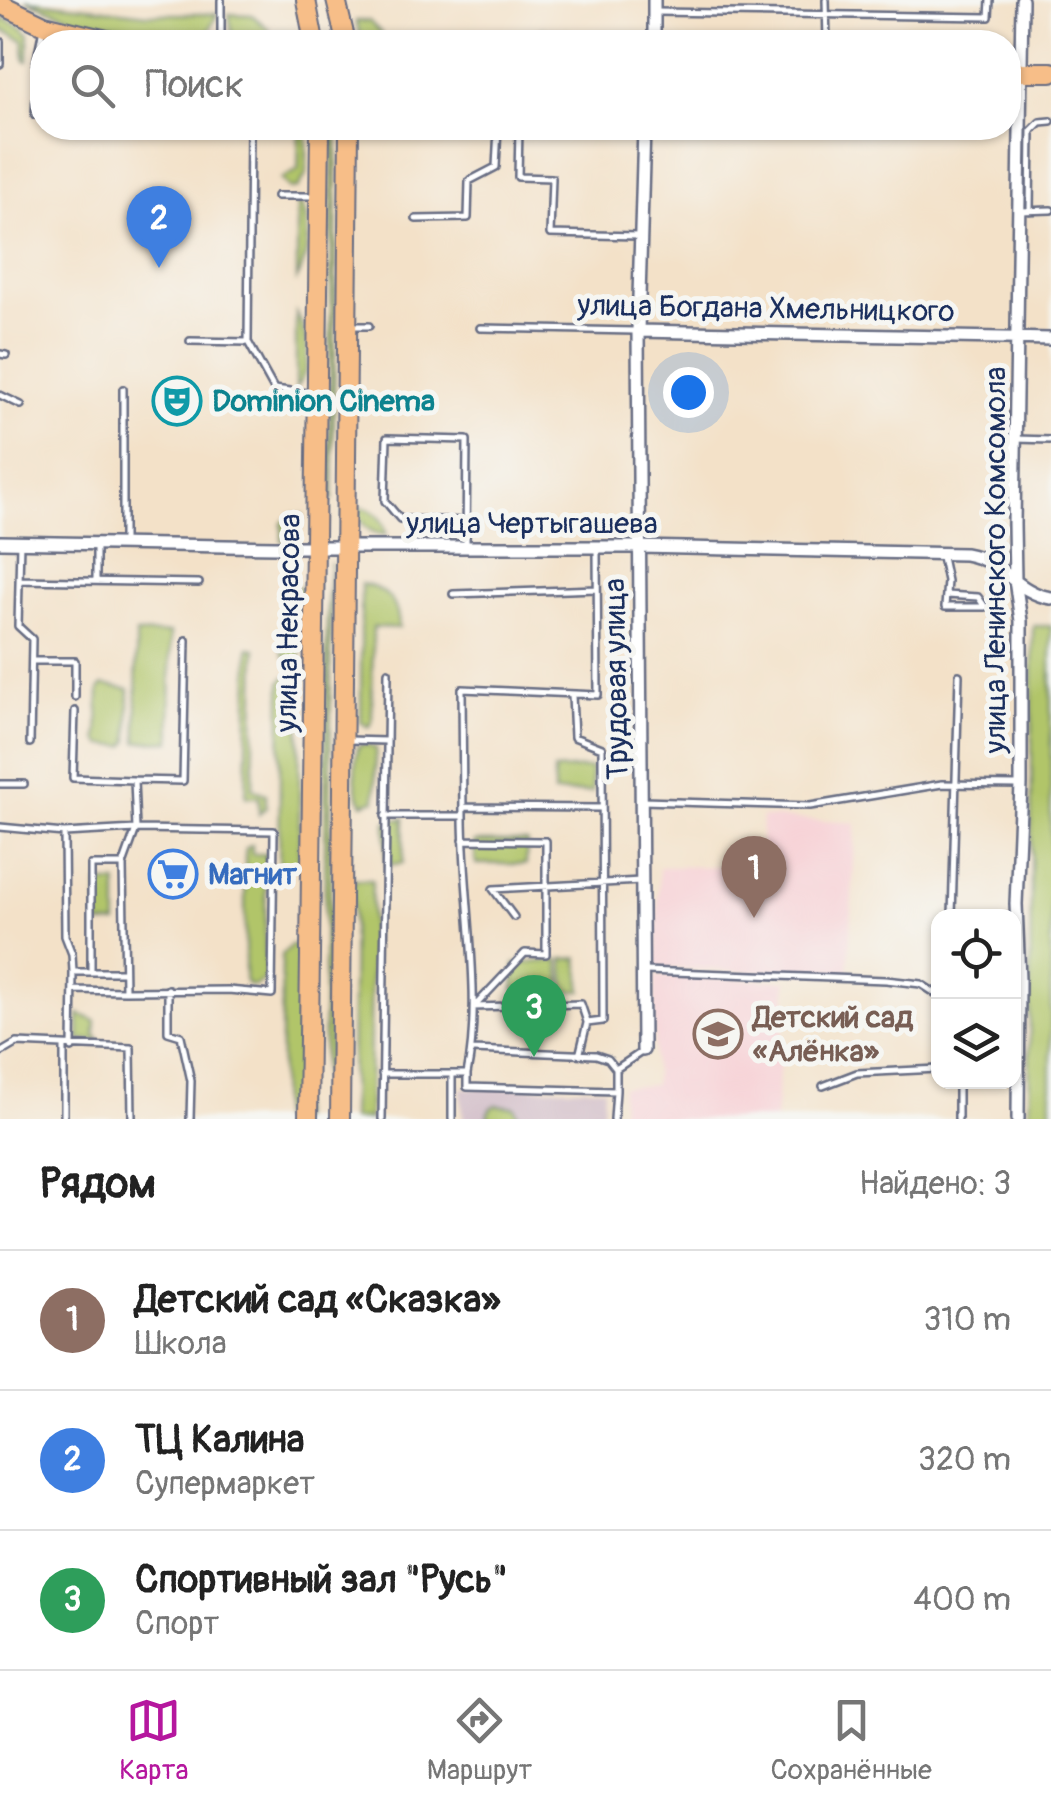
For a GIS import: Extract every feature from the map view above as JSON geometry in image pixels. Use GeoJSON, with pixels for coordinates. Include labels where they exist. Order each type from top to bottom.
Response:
{"type":"FeatureCollection","features":[{"type":"Feature","properties":{"kind":"main road"},"geometry":{"type":"LineString","coordinates":[[306,0],[312,30]]}},
{"type":"Feature","properties":{"kind":"main road"},"geometry":{"type":"LineString","coordinates":[[336,0],[343,30]]}},
{"type":"Feature","properties":{"kind":"main road"},"geometry":{"type":"LineString","coordinates":[[0,4],[44,25],[65,30]]}},
{"type":"Feature","properties":{"kind":"main road"},"geometry":{"type":"LineString","coordinates":[[1021,72],[1051,72]]}},
{"type":"Feature","properties":{"kind":"main road","name":"улица Некрасова"},"geometry":{"type":"LineString","coordinates":[[308,1119],[320,140]]}},
{"type":"Feature","properties":{"kind":"main road","name":"улица Некрасова"},"geometry":{"type":"LineString","coordinates":[[340,1119],[349,140]]}},
{"type":"Feature","properties":{"kind":"street","name":"улица Ленинского Комсомола"},"geometry":{"type":"LineString","coordinates":[[1019,30],[1022,0]]}},
{"type":"Feature","properties":{"kind":"street","name":"Трудовая улица"},"geometry":{"type":"LineString","coordinates":[[643,1050],[638,331],[644,140]]}},
{"type":"Feature","properties":{"kind":"street","name":"улица Ленинского Комсомола"},"geometry":{"type":"LineString","coordinates":[[1016,909],[1021,621],[1015,580],[1016,440],[1025,211],[1020,140]]}},
{"type":"Feature","properties":{"kind":"street","name":"улица Богдана Хмельницкого"},"geometry":{"type":"LineString","coordinates":[[638,331],[1051,339]]}},
{"type":"Feature","properties":{"kind":"street","name":"улица Чертыгашева"},"geometry":{"type":"LineString","coordinates":[[0,542],[640,547],[942,554],[984,558],[1034,594],[1051,598]]}},
{"type":"Feature","properties":{"kind":"street","name":"улица Ленинского Комсомола"},"geometry":{"type":"LineString","coordinates":[[1015,1116],[1016,999]]}},
{"type":"Feature","properties":{"kind":"lane"},"geometry":{"type":"LineString","coordinates":[[221,30],[222,0]]}},
{"type":"Feature","properties":{"kind":"lane"},"geometry":{"type":"LineString","coordinates":[[686,0],[686,12]]}},
{"type":"Feature","properties":{"kind":"lane"},"geometry":{"type":"LineString","coordinates":[[826,0],[827,30]]}},
{"type":"Feature","properties":{"kind":"lane"},"geometry":{"type":"LineString","coordinates":[[654,6],[686,12],[989,17],[990,0]]}},
{"type":"Feature","properties":{"kind":"lane"},"geometry":{"type":"LineString","coordinates":[[43,30],[44,25]]}},
{"type":"Feature","properties":{"kind":"lane"},"geometry":{"type":"LineString","coordinates":[[0,41],[0,64]]}},
{"type":"Feature","properties":{"kind":"lane"},"geometry":{"type":"LineString","coordinates":[[1051,121],[1040,122],[1031,130],[1025,211],[1051,210]]}},
{"type":"Feature","properties":{"kind":"lane"},"geometry":{"type":"LineString","coordinates":[[250,140],[248,342],[274,389],[318,394]]}},
{"type":"Feature","properties":{"kind":"lane"},"geometry":{"type":"LineString","coordinates":[[416,218],[468,218],[468,181],[496,167],[497,140]]}},
{"type":"Feature","properties":{"kind":"lane"},"geometry":{"type":"LineString","coordinates":[[519,140],[518,177],[552,178],[550,234],[640,236]]}},
{"type":"Feature","properties":{"kind":"lane"},"geometry":{"type":"LineString","coordinates":[[277,196],[320,196]]}},
{"type":"Feature","properties":{"kind":"lane"},"geometry":{"type":"LineString","coordinates":[[347,326],[370,326]]}},
{"type":"Feature","properties":{"kind":"lane","name":"улица Богдана Хмельницкого"},"geometry":{"type":"LineString","coordinates":[[480,328],[638,331]]}},
{"type":"Feature","properties":{"kind":"lane"},"geometry":{"type":"LineString","coordinates":[[190,341],[248,342]]}},
{"type":"Feature","properties":{"kind":"lane"},"geometry":{"type":"LineString","coordinates":[[122,544],[123,389]]}},
{"type":"Feature","properties":{"kind":"lane"},"geometry":{"type":"LineString","coordinates":[[0,395],[21,405]]}},
{"type":"Feature","properties":{"kind":"lane"},"geometry":{"type":"LineString","coordinates":[[466,521],[400,519],[385,502],[386,438],[467,440],[466,546]]}},
{"type":"Feature","properties":{"kind":"lane"},"geometry":{"type":"LineString","coordinates":[[1016,440],[1051,440]]}},
{"type":"Feature","properties":{"kind":"lane"},"geometry":{"type":"LineString","coordinates":[[20,542],[18,626],[32,639],[30,743]]}},
{"type":"Feature","properties":{"kind":"lane"},"geometry":{"type":"LineString","coordinates":[[96,544],[96,581]]}},
{"type":"Feature","properties":{"kind":"lane"},"geometry":{"type":"LineString","coordinates":[[597,547],[598,695],[462,689],[463,840],[473,1007],[467,1087],[616,1091]]}},
{"type":"Feature","properties":{"kind":"lane"},"geometry":{"type":"LineString","coordinates":[[942,554],[945,607],[986,607],[978,598],[946,596]]}},
{"type":"Feature","properties":{"kind":"lane"},"geometry":{"type":"LineString","coordinates":[[19,580],[199,583]]}},
{"type":"Feature","properties":{"kind":"lane"},"geometry":{"type":"LineString","coordinates":[[454,594],[597,589]]}},
{"type":"Feature","properties":{"kind":"lane"},"geometry":{"type":"LineString","coordinates":[[75,711],[73,778],[183,781],[186,640]]}},
{"type":"Feature","properties":{"kind":"lane"},"geometry":{"type":"LineString","coordinates":[[32,661],[75,661],[74,697]]}},
{"type":"Feature","properties":{"kind":"lane"},"geometry":{"type":"LineString","coordinates":[[382,1119],[388,672]]}},
{"type":"Feature","properties":{"kind":"lane"},"geometry":{"type":"LineString","coordinates":[[952,909],[959,675]]}},
{"type":"Feature","properties":{"kind":"lane"},"geometry":{"type":"LineString","coordinates":[[572,695],[574,737],[602,748],[603,1020],[587,1023]]}},
{"type":"Feature","properties":{"kind":"lane"},"geometry":{"type":"LineString","coordinates":[[343,739],[386,741]]}},
{"type":"Feature","properties":{"kind":"lane"},"geometry":{"type":"LineString","coordinates":[[125,991],[123,865],[136,829],[134,780]]}},
{"type":"Feature","properties":{"kind":"lane"},"geometry":{"type":"LineString","coordinates":[[0,784],[24,784]]}},
{"type":"Feature","properties":{"kind":"lane"},"geometry":{"type":"LineString","coordinates":[[643,801],[810,806],[942,784],[1021,785]]}},
{"type":"Feature","properties":{"kind":"lane"},"geometry":{"type":"LineString","coordinates":[[462,807],[602,808]]}},
{"type":"Feature","properties":{"kind":"lane"},"geometry":{"type":"LineString","coordinates":[[384,816],[463,816]]}},
{"type":"Feature","properties":{"kind":"lane"},"geometry":{"type":"LineString","coordinates":[[0,828],[64,833],[136,829],[274,831],[272,994],[73,990]]}},
{"type":"Feature","properties":{"kind":"lane"},"geometry":{"type":"LineString","coordinates":[[64,833],[66,936],[73,972],[64,1119]]}},
{"type":"Feature","properties":{"kind":"lane"},"geometry":{"type":"LineString","coordinates":[[463,840],[546,842],[546,954],[525,953],[473,1007]]}},
{"type":"Feature","properties":{"kind":"lane"},"geometry":{"type":"LineString","coordinates":[[92,971],[91,865],[123,865]]}},
{"type":"Feature","properties":{"kind":"lane"},"geometry":{"type":"LineString","coordinates":[[514,917],[494,890],[644,881]]}},
{"type":"Feature","properties":{"kind":"lane"},"geometry":{"type":"LineString","coordinates":[[644,971],[886,980],[921,984],[931,991]]}},
{"type":"Feature","properties":{"kind":"lane"},"geometry":{"type":"LineString","coordinates":[[73,972],[124,972]]}},
{"type":"Feature","properties":{"kind":"lane"},"geometry":{"type":"LineString","coordinates":[[168,989],[168,1032],[181,1036],[191,1081],[190,1119]]}},
{"type":"Feature","properties":{"kind":"lane"},"geometry":{"type":"LineString","coordinates":[[473,1007],[581,1004],[587,1023],[580,1052]]}},
{"type":"Feature","properties":{"kind":"lane"},"geometry":{"type":"LineString","coordinates":[[0,1052],[17,1043],[133,1050],[132,1119]]}},
{"type":"Feature","properties":{"kind":"lane"},"geometry":{"type":"LineString","coordinates":[[472,1050],[580,1052],[608,1059],[616,1069],[614,1119]]}},
{"type":"Feature","properties":{"kind":"lane"},"geometry":{"type":"LineString","coordinates":[[616,1069],[643,1050]]}},
{"type":"Feature","properties":{"kind":"lane"},"geometry":{"type":"LineString","coordinates":[[823,1086],[856,1073],[931,1068]]}},
{"type":"Feature","properties":{"kind":"lane"},"geometry":{"type":"LineString","coordinates":[[382,1074],[468,1074]]}},
{"type":"Feature","properties":{"kind":"lane"},"geometry":{"type":"LineString","coordinates":[[452,1074],[452,1119]]}},
{"type":"Feature","properties":{"kind":"lane"},"geometry":{"type":"LineString","coordinates":[[958,1089],[958,1119]]}},
{"type":"Feature","properties":{"kind":"shaded area"},"geometry":{"type":"Polygon","coordinates":[[[762,817],[856,823],[848,975],[656,968],[659,867],[760,866],[762,817]]]}},
{"type":"Feature","properties":{"kind":"shaded area","name":"Детский сад «Алёнка»"},"geometry":{"type":"Polygon","coordinates":[[[655,976],[787,981],[775,1119],[621,1119],[622,1087],[654,1085],[655,976]]]}},
{"type":"Feature","properties":{"kind":"shaded area"},"geometry":{"type":"Polygon","coordinates":[[[461,1088],[604,1088],[603,1119],[463,1119],[461,1088]]]}},
{"type":"Feature","properties":{"kind":"green space"},"geometry":{"type":"Polygon","coordinates":[[[26,0],[147,14],[217,14],[209,30],[152,30],[78,20],[26,0]]]}},
{"type":"Feature","properties":{"kind":"green space"},"geometry":{"type":"Polygon","coordinates":[[[229,14],[252,15],[269,29],[269,30],[231,30],[229,14]]]}},
{"type":"Feature","properties":{"kind":"green space"},"geometry":{"type":"Polygon","coordinates":[[[0,17],[29,34],[28,61],[23,40],[0,29],[0,17]]]}},
{"type":"Feature","properties":{"kind":"green space"},"geometry":{"type":"Polygon","coordinates":[[[356,21],[369,21],[378,30],[359,30],[356,21]]]}},
{"type":"Feature","properties":{"kind":"green space"},"geometry":{"type":"Polygon","coordinates":[[[299,140],[307,140],[307,173],[298,188],[290,189],[281,179],[298,170],[299,140]]]}},
{"type":"Feature","properties":{"kind":"green space"},"geometry":{"type":"Polygon","coordinates":[[[333,140],[337,140],[333,499],[329,499],[333,140]]]}},
{"type":"Feature","properties":{"kind":"green space"},"geometry":{"type":"Polygon","coordinates":[[[297,200],[306,217],[307,240],[297,279],[297,200]]]}},
{"type":"Feature","properties":{"kind":"green space"},"geometry":{"type":"Polygon","coordinates":[[[296,313],[303,329],[306,361],[296,387],[296,313]]]}},
{"type":"Feature","properties":{"kind":"green space"},"geometry":{"type":"Polygon","coordinates":[[[358,507],[377,515],[386,535],[366,527],[358,507]]]}},
{"type":"Feature","properties":{"kind":"green space"},"geometry":{"type":"Polygon","coordinates":[[[292,514],[303,515],[301,524],[295,535],[282,541],[282,522],[292,514]]]}},
{"type":"Feature","properties":{"kind":"green space"},"geometry":{"type":"Polygon","coordinates":[[[331,563],[330,1075],[329,1119],[323,1119],[327,608],[331,563]]]}},
{"type":"Feature","properties":{"kind":"green space"},"geometry":{"type":"Polygon","coordinates":[[[361,584],[389,598],[397,611],[399,628],[373,627],[369,727],[361,722],[361,584]]]}},
{"type":"Feature","properties":{"kind":"green space"},"geometry":{"type":"Polygon","coordinates":[[[291,587],[301,587],[300,656],[285,658],[282,649],[290,647],[291,587]]]}},
{"type":"Feature","properties":{"kind":"green space"},"geometry":{"type":"Polygon","coordinates":[[[1033,626],[1051,626],[1051,1119],[1029,1119],[1033,626]]]}},
{"type":"Feature","properties":{"kind":"green space"},"geometry":{"type":"Polygon","coordinates":[[[170,633],[171,741],[137,742],[136,634],[170,633]]]}},
{"type":"Feature","properties":{"kind":"green space"},"geometry":{"type":"Polygon","coordinates":[[[249,648],[256,649],[253,789],[266,794],[266,807],[259,814],[259,797],[246,797],[249,648]]]}},
{"type":"Feature","properties":{"kind":"green space"},"geometry":{"type":"Polygon","coordinates":[[[285,677],[298,679],[300,685],[299,867],[279,866],[281,682],[285,677]]]}},
{"type":"Feature","properties":{"kind":"green space"},"geometry":{"type":"Polygon","coordinates":[[[103,685],[129,689],[129,742],[125,746],[102,745],[98,740],[99,690],[103,685]]]}},
{"type":"Feature","properties":{"kind":"green space"},"geometry":{"type":"Polygon","coordinates":[[[358,746],[376,748],[375,800],[363,804],[357,791],[355,768],[358,746]]]}},
{"type":"Feature","properties":{"kind":"green space"},"geometry":{"type":"Polygon","coordinates":[[[591,768],[592,792],[554,793],[554,770],[591,768]]]}},
{"type":"Feature","properties":{"kind":"green space"},"geometry":{"type":"Polygon","coordinates":[[[404,818],[403,863],[386,865],[386,822],[404,818]]]}},
{"type":"Feature","properties":{"kind":"green space"},"geometry":{"type":"Polygon","coordinates":[[[474,842],[527,842],[526,864],[476,864],[474,842]]]}},
{"type":"Feature","properties":{"kind":"green space"},"geometry":{"type":"Polygon","coordinates":[[[252,845],[252,854],[266,854],[265,979],[255,986],[248,985],[245,979],[245,856],[246,848],[252,845]]]}},
{"type":"Feature","properties":{"kind":"green space"},"geometry":{"type":"Polygon","coordinates":[[[353,880],[372,880],[369,1119],[351,1119],[353,880]]]}},
{"type":"Feature","properties":{"kind":"green space"},"geometry":{"type":"Polygon","coordinates":[[[99,883],[117,883],[117,924],[98,924],[99,883]]]}},
{"type":"Feature","properties":{"kind":"green space"},"geometry":{"type":"Polygon","coordinates":[[[291,945],[296,946],[300,960],[299,1119],[280,1119],[282,955],[291,945]]]}},
{"type":"Feature","properties":{"kind":"green space"},"geometry":{"type":"Polygon","coordinates":[[[578,958],[582,991],[566,991],[563,959],[578,958]]]}},
{"type":"Feature","properties":{"kind":"green space"},"geometry":{"type":"Polygon","coordinates":[[[559,960],[563,992],[514,989],[515,964],[559,960]]]}},
{"type":"Feature","properties":{"kind":"green space"},"geometry":{"type":"Polygon","coordinates":[[[79,1014],[96,1021],[99,1040],[79,1040],[79,1014]]]}},
{"type":"Feature","properties":{"kind":"green space"},"geometry":{"type":"Polygon","coordinates":[[[496,1105],[515,1107],[520,1119],[487,1119],[489,1110],[496,1105]]]}},
{"type":"Feature","properties":{"kind":"place","name":"ТЦ Калина"},"geometry":{"type":"Point","coordinates":[159,268]}},
{"type":"Feature","properties":{"kind":"place","name":"Dominion Cinema"},"geometry":{"type":"Point","coordinates":[177,401]}},
{"type":"Feature","properties":{"kind":"place","name":"Магнит"},"geometry":{"type":"Point","coordinates":[173,874]}},
{"type":"Feature","properties":{"kind":"place","name":"Детский сад «Сказка»"},"geometry":{"type":"Point","coordinates":[754,918]}},
{"type":"Feature","properties":{"kind":"place","name":"Детский сад «Алёнка»"},"geometry":{"type":"Point","coordinates":[718,1034]}},
{"type":"Feature","properties":{"kind":"place","name":"Спортивный зал \"Русь\""},"geometry":{"type":"Point","coordinates":[534,1057]}}]}
